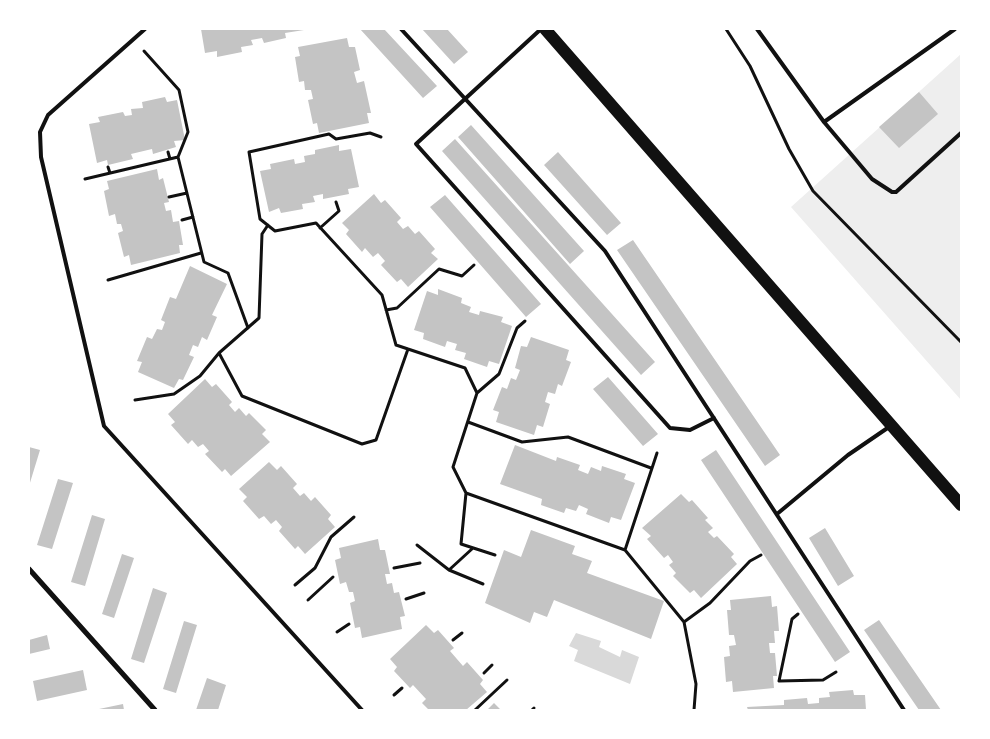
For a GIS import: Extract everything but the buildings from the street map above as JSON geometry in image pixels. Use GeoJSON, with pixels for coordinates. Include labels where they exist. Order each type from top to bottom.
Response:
{"type":"FeatureCollection","features":[{"type":"Feature","properties":{"kind":"main road"},"geometry":{"type":"LineString","coordinates":[[543,29],[961,505]]}},
{"type":"Feature","properties":{"kind":"street"},"geometry":{"type":"LineString","coordinates":[[29,569],[155,710]]}},
{"type":"Feature","properties":{"kind":"lane"},"geometry":{"type":"LineString","coordinates":[[145,29],[48,115],[40,132],[41,157],[104,426],[362,710]]}},
{"type":"Feature","properties":{"kind":"lane"},"geometry":{"type":"LineString","coordinates":[[402,29],[605,251],[904,710]]}},
{"type":"Feature","properties":{"kind":"lane"},"geometry":{"type":"LineString","coordinates":[[543,29],[416,144],[670,428],[690,430],[714,418]]}},
{"type":"Feature","properties":{"kind":"lane"},"geometry":{"type":"LineString","coordinates":[[757,29],[824,122],[872,179],[892,192],[896,192],[961,133]]}},
{"type":"Feature","properties":{"kind":"lane"},"geometry":{"type":"LineString","coordinates":[[824,122],[948,30],[955,29]]}},
{"type":"Feature","properties":{"kind":"lane"},"geometry":{"type":"LineString","coordinates":[[777,514],[848,455],[890,425]]}},
{"type":"Feature","properties":{"kind":"path"},"geometry":{"type":"LineString","coordinates":[[726,29],[750,66],[789,150],[813,191],[961,342]]}},
{"type":"Feature","properties":{"kind":"path"},"geometry":{"type":"LineString","coordinates":[[144,51],[179,90],[188,132],[178,157],[201,253],[204,262],[228,273],[248,328]]}},
{"type":"Feature","properties":{"kind":"path"},"geometry":{"type":"LineString","coordinates":[[381,138],[370,133],[336,139],[329,134],[249,152],[260,219],[275,231],[316,223],[382,295],[396,346],[465,368],[478,393]]}},
{"type":"Feature","properties":{"kind":"path"},"geometry":{"type":"LineString","coordinates":[[168,152],[170,159]]}},
{"type":"Feature","properties":{"kind":"path"},"geometry":{"type":"LineString","coordinates":[[85,179],[178,157]]}},
{"type":"Feature","properties":{"kind":"path"},"geometry":{"type":"LineString","coordinates":[[108,167],[110,173]]}},
{"type":"Feature","properties":{"kind":"path"},"geometry":{"type":"LineString","coordinates":[[169,197],[187,193]]}},
{"type":"Feature","properties":{"kind":"path"},"geometry":{"type":"LineString","coordinates":[[320,228],[339,211],[336,202]]}},
{"type":"Feature","properties":{"kind":"path"},"geometry":{"type":"LineString","coordinates":[[182,220],[193,217]]}},
{"type":"Feature","properties":{"kind":"path"},"geometry":{"type":"LineString","coordinates":[[135,400],[174,394],[200,376],[219,353],[259,318],[262,234],[268,225]]}},
{"type":"Feature","properties":{"kind":"path"},"geometry":{"type":"LineString","coordinates":[[108,280],[201,253]]}},
{"type":"Feature","properties":{"kind":"path"},"geometry":{"type":"LineString","coordinates":[[386,310],[397,308],[439,269],[462,276],[474,265]]}},
{"type":"Feature","properties":{"kind":"path"},"geometry":{"type":"LineString","coordinates":[[495,555],[460,544],[466,493],[453,467],[478,393],[500,374],[516,328],[525,321]]}},
{"type":"Feature","properties":{"kind":"path"},"geometry":{"type":"LineString","coordinates":[[219,353],[242,396],[362,444],[376,440],[408,349]]}},
{"type":"Feature","properties":{"kind":"path"},"geometry":{"type":"LineString","coordinates":[[468,422],[522,442],[568,437],[651,468]]}},
{"type":"Feature","properties":{"kind":"path"},"geometry":{"type":"LineString","coordinates":[[625,550],[657,453]]}},
{"type":"Feature","properties":{"kind":"path"},"geometry":{"type":"LineString","coordinates":[[466,493],[625,550],[684,622],[696,684],[694,710]]}},
{"type":"Feature","properties":{"kind":"path"},"geometry":{"type":"LineString","coordinates":[[295,585],[315,568],[331,537],[354,518]]}},
{"type":"Feature","properties":{"kind":"path"},"geometry":{"type":"LineString","coordinates":[[417,545],[449,570],[483,584]]}},
{"type":"Feature","properties":{"kind":"path"},"geometry":{"type":"LineString","coordinates":[[449,570],[473,548]]}},
{"type":"Feature","properties":{"kind":"path"},"geometry":{"type":"LineString","coordinates":[[684,622],[710,603],[750,561],[761,555]]}},
{"type":"Feature","properties":{"kind":"path"},"geometry":{"type":"LineString","coordinates":[[394,568],[420,563]]}},
{"type":"Feature","properties":{"kind":"path"},"geometry":{"type":"LineString","coordinates":[[308,600],[333,577]]}},
{"type":"Feature","properties":{"kind":"path"},"geometry":{"type":"LineString","coordinates":[[406,599],[424,593]]}},
{"type":"Feature","properties":{"kind":"path"},"geometry":{"type":"LineString","coordinates":[[798,614],[792,619],[779,681],[823,680],[836,672]]}},
{"type":"Feature","properties":{"kind":"path"},"geometry":{"type":"LineString","coordinates":[[337,632],[349,624]]}},
{"type":"Feature","properties":{"kind":"path"},"geometry":{"type":"LineString","coordinates":[[453,640],[462,632]]}},
{"type":"Feature","properties":{"kind":"path"},"geometry":{"type":"LineString","coordinates":[[484,673],[492,665]]}},
{"type":"Feature","properties":{"kind":"path"},"geometry":{"type":"LineString","coordinates":[[475,710],[507,680]]}},
{"type":"Feature","properties":{"kind":"path"},"geometry":{"type":"LineString","coordinates":[[394,695],[402,688]]}},
{"type":"Feature","properties":{"kind":"shaded area"},"geometry":{"type":"Polygon","coordinates":[[[961,54],[961,400],[791,207],[961,54]]]}},
{"type":"Feature","properties":{"kind":"shaded area"},"geometry":{"type":"Polygon","coordinates":[[[576,633],[601,641],[599,647],[620,657],[622,650],[639,657],[630,684],[574,661],[578,650],[569,646],[576,633]]]}}]}
